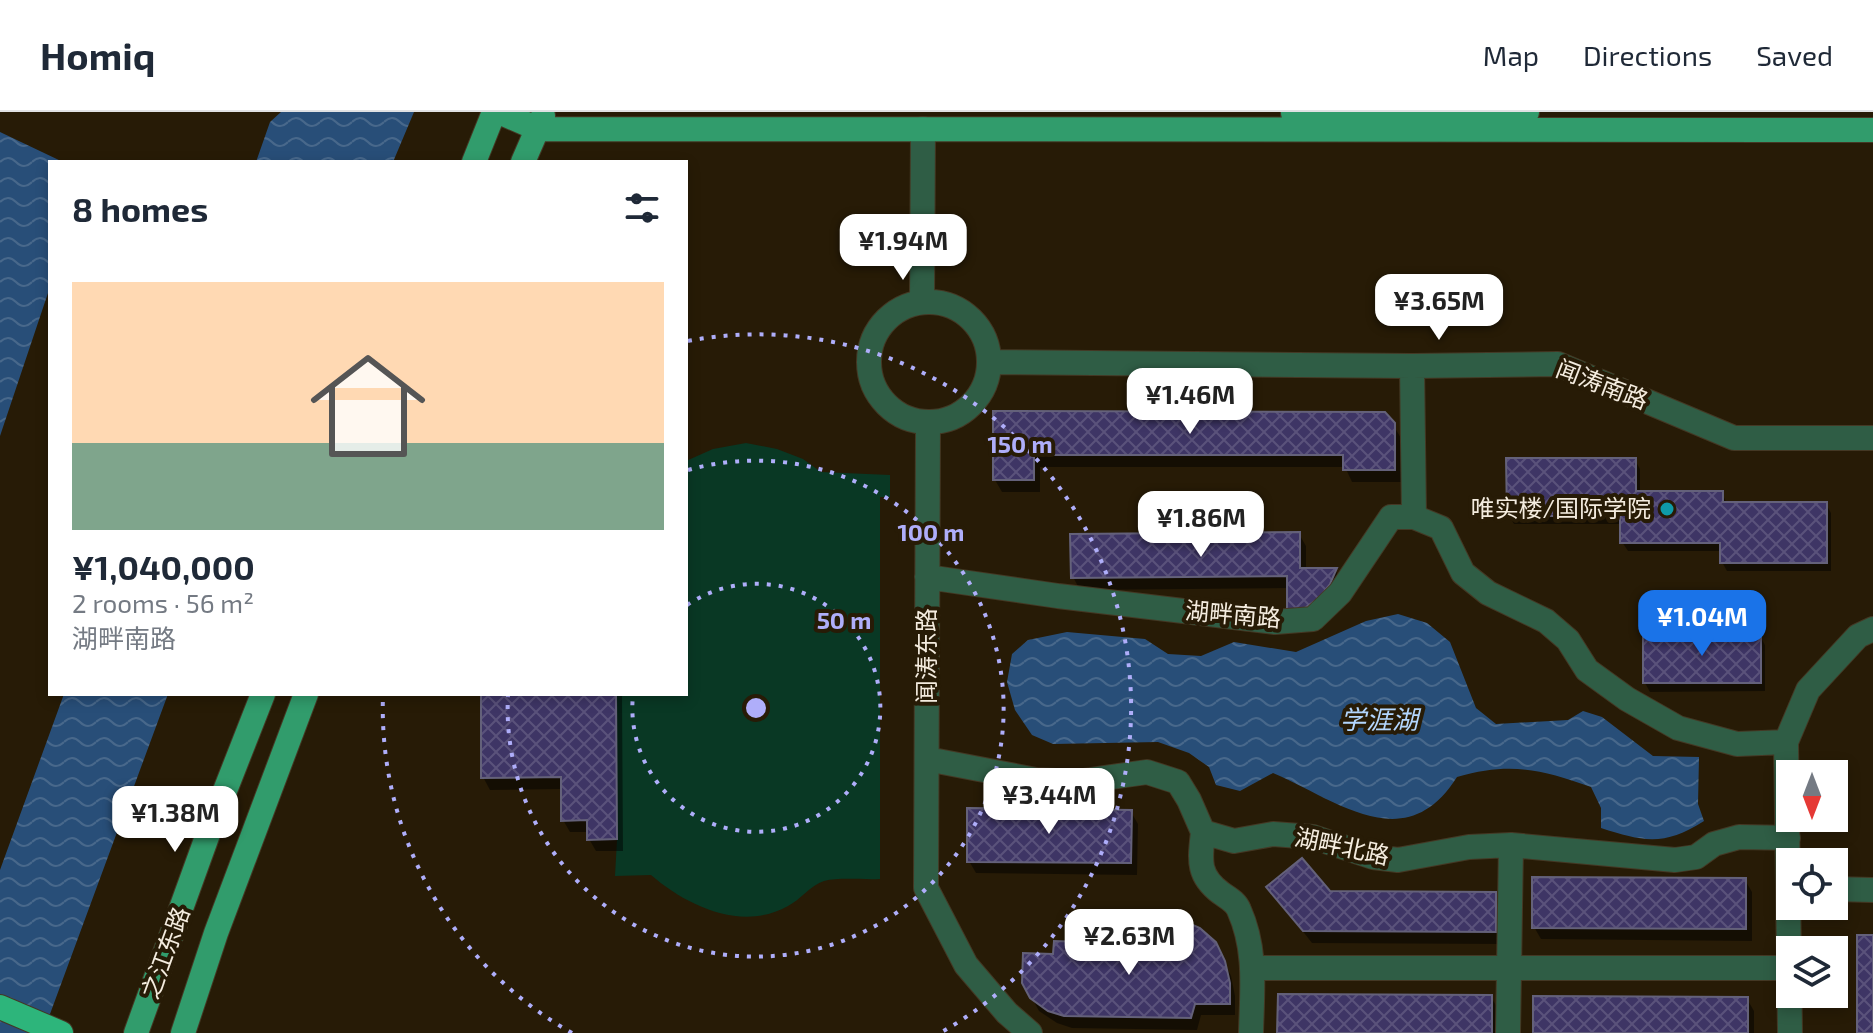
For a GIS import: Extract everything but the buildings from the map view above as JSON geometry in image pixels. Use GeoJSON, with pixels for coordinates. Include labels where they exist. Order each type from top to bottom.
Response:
{"type":"FeatureCollection","features":[{"type":"Feature","properties":{"kind":"highway"},"geometry":{"type":"LineString","coordinates":[[0,1007],[61,1033]]}},
{"type":"Feature","properties":{"kind":"main road"},"geometry":{"type":"LineString","coordinates":[[475,160],[497,112],[541,120],[923,129],[1873,130]]}},
{"type":"Feature","properties":{"kind":"main road"},"geometry":{"type":"LineString","coordinates":[[563,112],[592,115],[1527,112]]}},
{"type":"Feature","properties":{"kind":"main road"},"geometry":{"type":"LineString","coordinates":[[524,160],[541,120]]}},
{"type":"Feature","properties":{"kind":"main road","name":"之江东路"},"geometry":{"type":"LineString","coordinates":[[140,1025],[208,834],[262,696]]}},
{"type":"Feature","properties":{"kind":"main road","name":"之江东路"},"geometry":{"type":"LineString","coordinates":[[182,1033],[216,933],[305,696]]}},
{"type":"Feature","properties":{"kind":"main road"},"geometry":{"type":"LineString","coordinates":[[140,1025],[182,1033]]}},
{"type":"Feature","properties":{"kind":"street"},"geometry":{"type":"LineString","coordinates":[[922,302],[923,129]]}},
{"type":"Feature","properties":{"kind":"street"},"geometry":{"type":"LineString","coordinates":[[922,302],[942,303],[961,311],[976,324],[986,342],[989,362],[986,381],[971,404],[947,420],[928,423],[908,419],[890,409],[877,394],[869,375],[868,355],[874,336],[885,319],[902,308],[922,302]]}},
{"type":"Feature","properties":{"kind":"street","name":"闻涛南路"},"geometry":{"type":"LineString","coordinates":[[989,362],[1412,366],[1558,364],[1734,438],[1873,438]]}},
{"type":"Feature","properties":{"kind":"street"},"geometry":{"type":"LineString","coordinates":[[1412,366],[1414,517],[1441,528],[1463,573],[1488,593],[1546,621],[1568,640],[1587,670],[1627,699],[1678,728],[1737,744],[1786,742]]}},
{"type":"Feature","properties":{"kind":"street","name":"闻涛东路"},"geometry":{"type":"LineString","coordinates":[[928,423],[926,888],[966,965],[1007,1013],[1030,1033]]}},
{"type":"Feature","properties":{"kind":"street","name":"湖畔南路"},"geometry":{"type":"LineString","coordinates":[[927,577],[1275,622],[1313,619],[1340,593],[1391,517],[1414,517]]}},
{"type":"Feature","properties":{"kind":"street"},"geometry":{"type":"LineString","coordinates":[[1788,848],[1786,742],[1808,690],[1858,636],[1873,629]]}},
{"type":"Feature","properties":{"kind":"street"},"geometry":{"type":"LineString","coordinates":[[927,759],[1036,780],[1076,782],[1147,772],[1178,782],[1203,832],[1200,864],[1208,883],[1237,905],[1248,933],[1254,968],[1251,1033]]}},
{"type":"Feature","properties":{"kind":"street","name":"湖畔北路"},"geometry":{"type":"LineString","coordinates":[[1203,832],[1234,841],[1273,834],[1313,837],[1373,857],[1398,860],[1469,847],[1511,845],[1675,860],[1696,857],[1714,844],[1739,837],[1788,838]]}},
{"type":"Feature","properties":{"kind":"street"},"geometry":{"type":"LineString","coordinates":[[1508,1033],[1511,845]]}},
{"type":"Feature","properties":{"kind":"street"},"geometry":{"type":"LineString","coordinates":[[1848,889],[1873,890]]}},
{"type":"Feature","properties":{"kind":"street"},"geometry":{"type":"LineString","coordinates":[[1254,968],[1776,968]]}},
{"type":"Feature","properties":{"kind":"street"},"geometry":{"type":"LineString","coordinates":[[1790,1008],[1790,1033]]}},
{"type":"Feature","properties":{"kind":"green space"},"geometry":{"type":"Polygon","coordinates":[[[746,443],[777,449],[803,459],[821,472],[890,475],[890,497],[880,497],[880,879],[824,881],[788,906],[752,916],[734,916],[698,905],[681,897],[651,875],[615,876],[617,840],[587,840],[588,696],[688,696],[688,460],[713,449],[746,443]]]}},
{"type":"Feature","properties":{"kind":"water"},"geometry":{"type":"Polygon","coordinates":[[[281,112],[414,112],[394,160],[257,160],[270,122],[281,112]]]}},
{"type":"Feature","properties":{"kind":"water"},"geometry":{"type":"Polygon","coordinates":[[[0,132],[59,160],[48,160],[48,293],[0,436],[0,132]]]}},
{"type":"Feature","properties":{"kind":"water","name":"学涯湖"},"geometry":{"type":"Polygon","coordinates":[[[1398,614],[1427,623],[1450,642],[1476,708],[1496,724],[1568,720],[1583,711],[1602,717],[1653,756],[1699,757],[1698,804],[1704,821],[1666,838],[1642,839],[1616,833],[1601,828],[1601,808],[1591,787],[1525,770],[1493,770],[1457,777],[1437,801],[1415,815],[1393,819],[1346,808],[1273,773],[1240,791],[1216,785],[1209,767],[1189,753],[1158,742],[1053,744],[1032,735],[1015,710],[1007,682],[1012,654],[1028,640],[1067,632],[1145,639],[1168,654],[1201,656],[1234,642],[1296,652],[1366,621],[1398,614]]]}},
{"type":"Feature","properties":{"kind":"water"},"geometry":{"type":"Polygon","coordinates":[[[63,696],[167,696],[43,1033],[0,1033],[0,870],[63,696]]]}},
{"type":"Feature","properties":{"kind":"place","name":"唯实楼/国际学院"},"geometry":{"type":"Point","coordinates":[1667,509]}}]}
